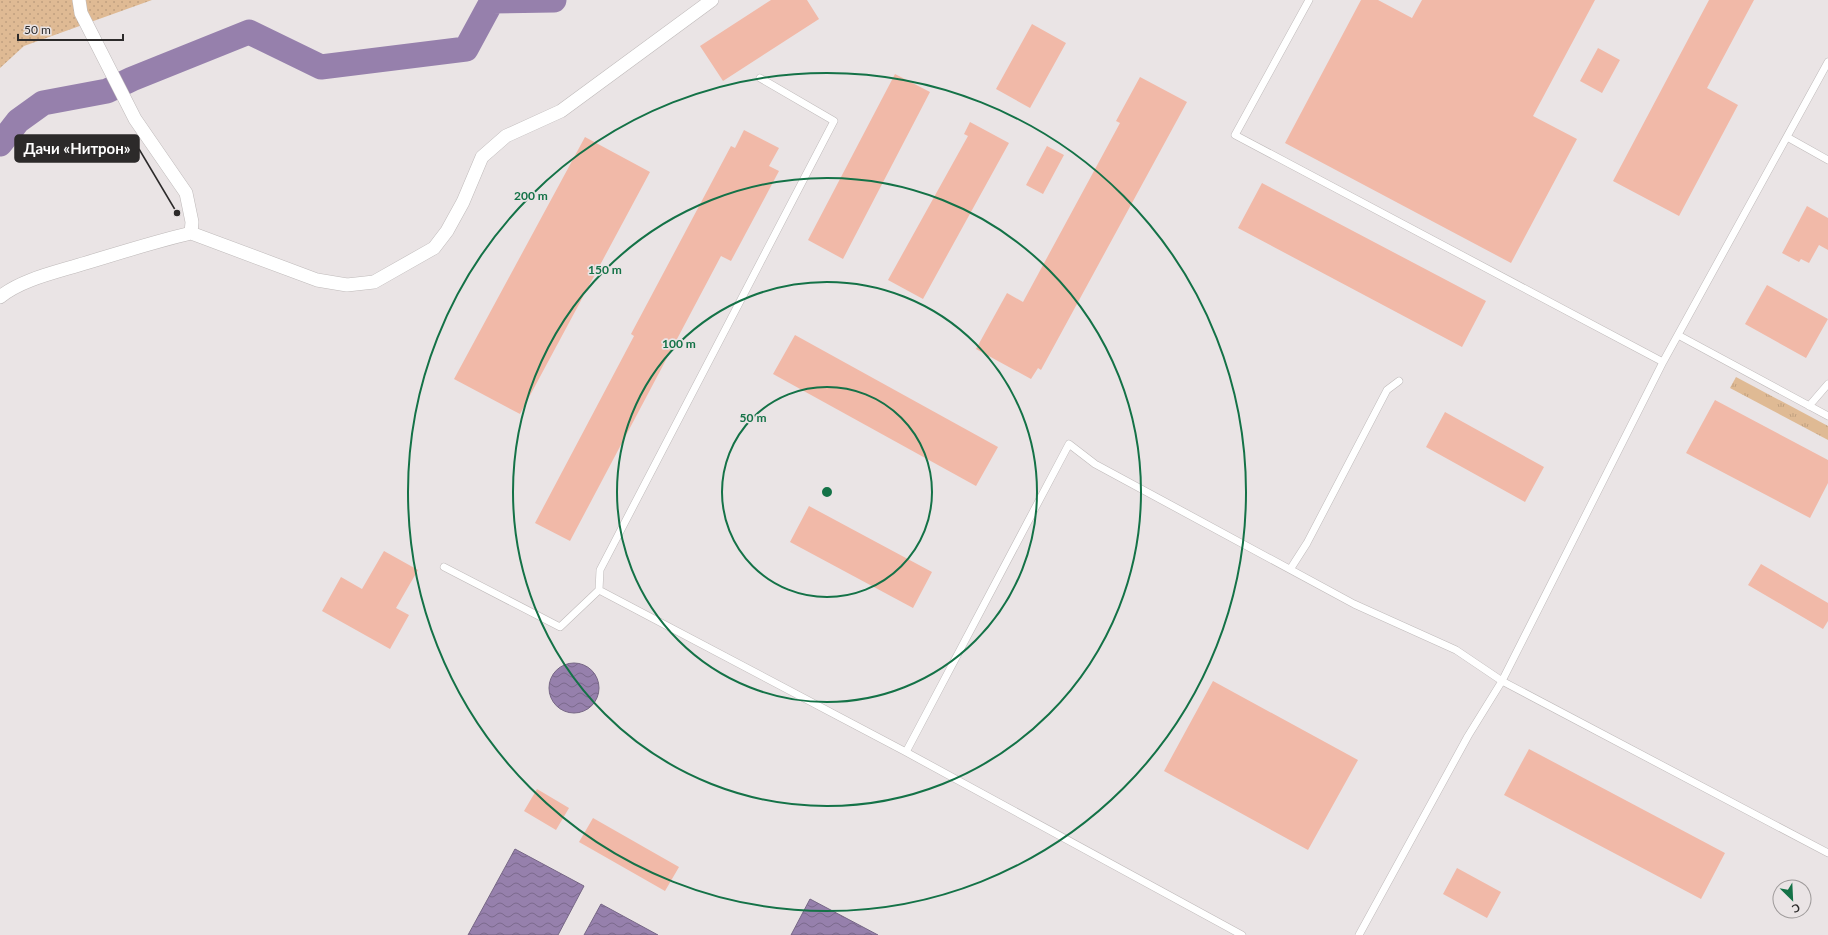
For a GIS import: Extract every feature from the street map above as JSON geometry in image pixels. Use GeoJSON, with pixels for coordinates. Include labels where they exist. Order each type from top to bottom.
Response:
{"type":"FeatureCollection","features":[{"type":"Feature","properties":{"kind":"street"},"geometry":{"type":"LineString","coordinates":[[79,0],[81,13],[135,119],[186,193],[192,222],[191,233]]}},
{"type":"Feature","properties":{"kind":"street"},"geometry":{"type":"LineString","coordinates":[[0,297],[18,286],[56,272],[191,233],[317,280],[347,285],[374,282],[434,248],[448,231],[463,202],[482,157],[506,136],[561,111],[712,0]]}},
{"type":"Feature","properties":{"kind":"lane"},"geometry":{"type":"LineString","coordinates":[[1309,0],[1235,135],[1663,362]]}},
{"type":"Feature","properties":{"kind":"lane"},"geometry":{"type":"LineString","coordinates":[[1359,935],[1468,736],[1502,681],[1663,362],[1828,62]]}},
{"type":"Feature","properties":{"kind":"lane"},"geometry":{"type":"LineString","coordinates":[[444,567],[560,627],[599,590],[600,570],[834,121],[760,78]]}},
{"type":"Feature","properties":{"kind":"lane"},"geometry":{"type":"LineString","coordinates":[[1786,137],[1828,160]]}},
{"type":"Feature","properties":{"kind":"lane"},"geometry":{"type":"LineString","coordinates":[[1678,334],[1828,416]]}},
{"type":"Feature","properties":{"kind":"lane"},"geometry":{"type":"LineString","coordinates":[[1291,568],[1307,543],[1387,390],[1399,381]]}},
{"type":"Feature","properties":{"kind":"lane"},"geometry":{"type":"LineString","coordinates":[[1809,406],[1828,384]]}},
{"type":"Feature","properties":{"kind":"lane"},"geometry":{"type":"LineString","coordinates":[[906,752],[1069,444],[1095,464],[1291,568],[1354,604],[1456,650],[1502,681],[1828,853]]}},
{"type":"Feature","properties":{"kind":"lane"},"geometry":{"type":"LineString","coordinates":[[599,590],[906,752],[1242,935]]}},
{"type":"Feature","properties":{"kind":"green space"},"geometry":{"type":"Polygon","coordinates":[[[0,0],[152,0],[24,46],[0,68],[0,0]]]}},
{"type":"Feature","properties":{"kind":"green space"},"geometry":{"type":"Polygon","coordinates":[[[1736,377],[1828,426],[1828,440],[1730,388],[1736,377]]]}},
{"type":"Feature","properties":{"kind":"water"},"geometry":{"type":"Polygon","coordinates":[[[569,663],[579,663],[592,670],[599,683],[599,693],[592,706],[579,713],[569,713],[560,709],[553,702],[549,693],[549,683],[553,674],[560,667],[569,663]]]}},
{"type":"Feature","properties":{"kind":"water"},"geometry":{"type":"Polygon","coordinates":[[[515,849],[584,886],[558,935],[468,935],[515,849]]]}},
{"type":"Feature","properties":{"kind":"water"},"geometry":{"type":"Polygon","coordinates":[[[810,899],[878,935],[791,935],[810,899]]]}},
{"type":"Feature","properties":{"kind":"water"},"geometry":{"type":"Polygon","coordinates":[[[601,904],[658,935],[584,935],[601,904]]]}},
{"type":"Feature","properties":{"kind":"building"},"geometry":{"type":"Polygon","coordinates":[[[771,0],[807,0],[819,19],[723,81],[700,46],[771,0]]]}},
{"type":"Feature","properties":{"kind":"building"},"geometry":{"type":"Polygon","coordinates":[[[1361,0],[1378,0],[1412,18],[1422,0],[1595,0],[1533,116],[1577,139],[1511,263],[1285,143],[1361,0]]]}},
{"type":"Feature","properties":{"kind":"building"},"geometry":{"type":"Polygon","coordinates":[[[1709,0],[1754,0],[1707,88],[1738,105],[1679,216],[1613,181],[1709,0]]]}},
{"type":"Feature","properties":{"kind":"building"},"geometry":{"type":"Polygon","coordinates":[[[1032,24],[1066,43],[1030,108],[996,89],[1032,24]]]}},
{"type":"Feature","properties":{"kind":"building"},"geometry":{"type":"Polygon","coordinates":[[[1598,48],[1620,60],[1602,93],[1580,81],[1598,48]]]}},
{"type":"Feature","properties":{"kind":"building"},"geometry":{"type":"Polygon","coordinates":[[[895,74],[930,92],[843,259],[808,240],[895,74]]]}},
{"type":"Feature","properties":{"kind":"building"},"geometry":{"type":"Polygon","coordinates":[[[1140,77],[1187,102],[1041,370],[1038,368],[1031,379],[976,349],[1007,293],[1023,302],[1120,123],[1116,121],[1140,77]]]}},
{"type":"Feature","properties":{"kind":"building"},"geometry":{"type":"Polygon","coordinates":[[[970,122],[1009,143],[923,299],[888,280],[968,136],[964,134],[970,122]]]}},
{"type":"Feature","properties":{"kind":"building"},"geometry":{"type":"Polygon","coordinates":[[[744,130],[779,148],[769,166],[779,171],[731,261],[721,256],[570,541],[535,523],[634,336],[631,334],[731,146],[735,148],[744,130]]]}},
{"type":"Feature","properties":{"kind":"building"},"geometry":{"type":"Polygon","coordinates":[[[585,137],[650,172],[520,414],[454,379],[585,137]]]}},
{"type":"Feature","properties":{"kind":"building"},"geometry":{"type":"Polygon","coordinates":[[[1047,146],[1064,155],[1043,194],[1026,185],[1047,146]]]}},
{"type":"Feature","properties":{"kind":"building"},"geometry":{"type":"Polygon","coordinates":[[[1262,183],[1486,301],[1462,347],[1238,228],[1262,183]]]}},
{"type":"Feature","properties":{"kind":"building"},"geometry":{"type":"Polygon","coordinates":[[[1807,206],[1828,218],[1828,250],[1819,245],[1809,263],[1801,259],[1799,262],[1782,253],[1807,206]]]}},
{"type":"Feature","properties":{"kind":"building"},"geometry":{"type":"Polygon","coordinates":[[[1767,285],[1828,319],[1806,358],[1745,324],[1767,285]]]}},
{"type":"Feature","properties":{"kind":"building"},"geometry":{"type":"Polygon","coordinates":[[[795,335],[998,447],[976,486],[773,374],[795,335]]]}},
{"type":"Feature","properties":{"kind":"building"},"geometry":{"type":"Polygon","coordinates":[[[1715,400],[1828,460],[1828,483],[1810,518],[1686,453],[1715,400]]]}},
{"type":"Feature","properties":{"kind":"building"},"geometry":{"type":"Polygon","coordinates":[[[1445,412],[1544,467],[1525,502],[1426,447],[1445,412]]]}},
{"type":"Feature","properties":{"kind":"building"},"geometry":{"type":"Polygon","coordinates":[[[809,506],[932,572],[913,608],[790,542],[809,506]]]}},
{"type":"Feature","properties":{"kind":"building"},"geometry":{"type":"Polygon","coordinates":[[[384,551],[418,570],[396,608],[409,615],[390,649],[322,611],[341,577],[362,589],[384,551]]]}},
{"type":"Feature","properties":{"kind":"building"},"geometry":{"type":"Polygon","coordinates":[[[1761,564],[1828,603],[1828,621],[1823,629],[1748,585],[1761,564]]]}},
{"type":"Feature","properties":{"kind":"building"},"geometry":{"type":"Polygon","coordinates":[[[1213,681],[1358,760],[1308,850],[1164,771],[1213,681]]]}},
{"type":"Feature","properties":{"kind":"building"},"geometry":{"type":"Polygon","coordinates":[[[1529,749],[1725,853],[1701,899],[1504,795],[1529,749]]]}},
{"type":"Feature","properties":{"kind":"building"},"geometry":{"type":"Polygon","coordinates":[[[537,789],[569,808],[556,830],[524,811],[537,789]]]}},
{"type":"Feature","properties":{"kind":"building"},"geometry":{"type":"Polygon","coordinates":[[[593,818],[679,867],[665,891],[579,842],[593,818]]]}},
{"type":"Feature","properties":{"kind":"building"},"geometry":{"type":"Polygon","coordinates":[[[1457,868],[1501,892],[1487,918],[1443,894],[1457,868]]]}},
{"type":"Feature","properties":{"kind":"waterway"},"geometry":{"type":"LineString","coordinates":[[0,144],[18,121],[43,103],[107,91],[132,79],[249,32],[321,67],[466,49],[492,1],[554,0]]}},
{"type":"Feature","properties":{"kind":"place","name":"Дачи «Нитрон»"},"geometry":{"type":"Point","coordinates":[177,213]}}]}
